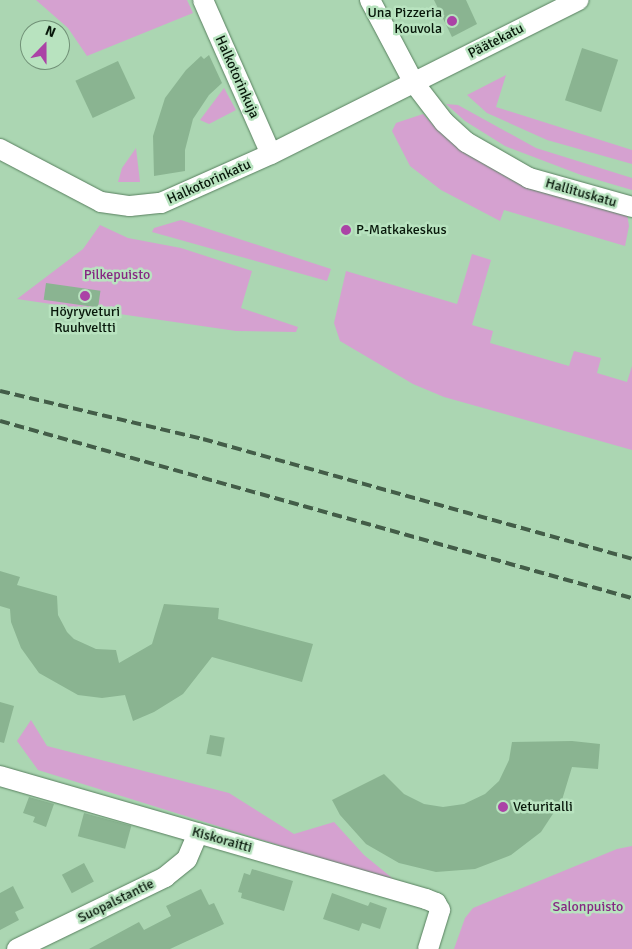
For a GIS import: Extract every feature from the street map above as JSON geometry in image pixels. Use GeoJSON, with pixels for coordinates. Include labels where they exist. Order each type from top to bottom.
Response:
{"type":"FeatureCollection","features":[{"type":"Feature","properties":{"kind":"street","name":"Halkotorinkuja"},"geometry":{"type":"LineString","coordinates":[[203,0],[271,154]]}},
{"type":"Feature","properties":{"kind":"street","name":"Hallituskatu"},"geometry":{"type":"LineString","coordinates":[[370,0],[414,83],[444,122],[466,142],[529,178],[632,207]]}},
{"type":"Feature","properties":{"kind":"street","name":"Päätekatu"},"geometry":{"type":"LineString","coordinates":[[414,83],[579,0]]}},
{"type":"Feature","properties":{"kind":"street","name":"Halkotorinkatu"},"geometry":{"type":"LineString","coordinates":[[0,149],[87,196],[130,206],[173,200],[414,83]]}},
{"type":"Feature","properties":{"kind":"street","name":"Kiskoraitti"},"geometry":{"type":"LineString","coordinates":[[0,776],[436,903],[440,910],[428,949]]}},
{"type":"Feature","properties":{"kind":"street","name":"Suopalstantie"},"geometry":{"type":"LineString","coordinates":[[17,949],[164,877],[187,860],[198,834]]}},
{"type":"Feature","properties":{"kind":"green space"},"geometry":{"type":"Polygon","coordinates":[[[36,0],[187,0],[193,13],[87,56],[70,31],[70,20],[59,20],[36,0]]]}},
{"type":"Feature","properties":{"kind":"green space"},"geometry":{"type":"Polygon","coordinates":[[[506,75],[496,107],[632,150],[632,164],[547,140],[487,113],[467,95],[506,75]]]}},
{"type":"Feature","properties":{"kind":"green space"},"geometry":{"type":"Polygon","coordinates":[[[224,88],[236,110],[209,124],[200,120],[224,88]]]}},
{"type":"Feature","properties":{"kind":"green space"},"geometry":{"type":"Polygon","coordinates":[[[446,104],[458,105],[536,148],[632,178],[632,190],[581,175],[505,146],[465,121],[446,104]]]}},
{"type":"Feature","properties":{"kind":"green space"},"geometry":{"type":"Polygon","coordinates":[[[423,114],[437,129],[627,214],[629,226],[625,246],[504,210],[500,221],[441,190],[410,166],[392,131],[396,123],[423,114]]]}},
{"type":"Feature","properties":{"kind":"green space"},"geometry":{"type":"Polygon","coordinates":[[[136,148],[140,182],[118,182],[122,168],[136,148]]]}},
{"type":"Feature","properties":{"kind":"green space"},"geometry":{"type":"Polygon","coordinates":[[[181,220],[331,269],[327,281],[152,232],[154,228],[181,220]]]}},
{"type":"Feature","properties":{"kind":"green space","name":"Pilkepuisto"},"geometry":{"type":"Polygon","coordinates":[[[100,225],[128,238],[181,248],[252,271],[241,308],[298,327],[296,332],[236,331],[17,299],[83,249],[100,225]]]}},
{"type":"Feature","properties":{"kind":"green space"},"geometry":{"type":"Polygon","coordinates":[[[472,254],[491,260],[472,325],[493,331],[490,343],[569,366],[574,351],[601,358],[597,373],[627,382],[632,366],[632,450],[444,397],[413,384],[340,341],[334,323],[346,271],[457,304],[472,254]]]}},
{"type":"Feature","properties":{"kind":"green space"},"geometry":{"type":"Polygon","coordinates":[[[31,720],[47,746],[229,793],[294,834],[334,822],[364,855],[397,882],[38,770],[17,741],[31,720]]]}},
{"type":"Feature","properties":{"kind":"green space","name":"Salonpuisto"},"geometry":{"type":"Polygon","coordinates":[[[632,846],[632,949],[454,949],[465,918],[473,908],[617,849],[632,846]]]}},
{"type":"Feature","properties":{"kind":"building"},"geometry":{"type":"Polygon","coordinates":[[[434,0],[466,0],[477,24],[452,37],[434,0]]]}},
{"type":"Feature","properties":{"kind":"building"},"geometry":{"type":"Polygon","coordinates":[[[582,48],[618,60],[601,112],[565,100],[582,48]]]}},
{"type":"Feature","properties":{"kind":"building"},"geometry":{"type":"Polygon","coordinates":[[[209,55],[222,83],[209,95],[193,119],[185,150],[185,171],[154,176],[153,136],[165,98],[186,70],[201,56],[204,59],[209,55]]]}},
{"type":"Feature","properties":{"kind":"building"},"geometry":{"type":"Polygon","coordinates":[[[118,61],[135,98],[93,118],[75,81],[118,61]]]}},
{"type":"Feature","properties":{"kind":"building"},"geometry":{"type":"Polygon","coordinates":[[[46,283],[100,291],[98,307],[44,300],[46,283]]]}},
{"type":"Feature","properties":{"kind":"building"},"geometry":{"type":"Polygon","coordinates":[[[0,571],[20,577],[17,585],[57,596],[58,615],[67,632],[74,639],[96,649],[116,650],[119,663],[152,644],[164,604],[219,608],[218,619],[313,644],[302,682],[212,657],[183,694],[154,712],[133,721],[125,695],[102,698],[78,695],[39,673],[21,648],[11,622],[10,609],[0,606],[0,571]]]}},
{"type":"Feature","properties":{"kind":"building"},"geometry":{"type":"Polygon","coordinates":[[[0,702],[14,706],[4,743],[0,742],[0,702]]]}},
{"type":"Feature","properties":{"kind":"building"},"geometry":{"type":"Polygon","coordinates":[[[210,735],[225,738],[221,757],[206,754],[210,735]]]}},
{"type":"Feature","properties":{"kind":"building","name":"Veturitalli"},"geometry":{"type":"Polygon","coordinates":[[[572,741],[600,744],[598,769],[572,767],[562,800],[541,832],[511,855],[475,869],[436,872],[399,863],[366,844],[340,815],[332,800],[384,774],[404,794],[424,804],[443,807],[464,804],[485,794],[499,781],[509,760],[512,742],[572,741]]]}},
{"type":"Feature","properties":{"kind":"building"},"geometry":{"type":"Polygon","coordinates":[[[29,797],[54,804],[46,827],[33,822],[35,817],[23,813],[29,797]]]}},
{"type":"Feature","properties":{"kind":"building"},"geometry":{"type":"Polygon","coordinates":[[[84,813],[131,826],[125,849],[78,836],[84,813]]]}},
{"type":"Feature","properties":{"kind":"building"},"geometry":{"type":"Polygon","coordinates":[[[84,863],[94,882],[72,893],[62,875],[84,863]]]}},
{"type":"Feature","properties":{"kind":"building"},"geometry":{"type":"Polygon","coordinates":[[[252,869],[293,881],[284,911],[241,898],[242,893],[238,892],[244,873],[250,875],[252,869]]]}},
{"type":"Feature","properties":{"kind":"building"},"geometry":{"type":"Polygon","coordinates":[[[13,886],[24,908],[15,912],[19,920],[0,930],[0,893],[13,886]]]}},
{"type":"Feature","properties":{"kind":"building"},"geometry":{"type":"Polygon","coordinates":[[[201,889],[209,905],[214,903],[224,924],[170,949],[89,949],[139,922],[144,930],[171,916],[166,906],[201,889]]]}},
{"type":"Feature","properties":{"kind":"building"},"geometry":{"type":"Polygon","coordinates":[[[332,893],[368,906],[370,902],[387,908],[380,929],[362,923],[359,931],[323,919],[332,893]]]}},
{"type":"Feature","properties":{"kind":"railway"},"geometry":{"type":"LineString","coordinates":[[0,391],[203,439],[632,559]]}},
{"type":"Feature","properties":{"kind":"railway"},"geometry":{"type":"LineString","coordinates":[[0,421],[632,598]]}},
{"type":"Feature","properties":{"kind":"place","name":"Una Pizzeria Kouvola"},"geometry":{"type":"Point","coordinates":[452,21]}},
{"type":"Feature","properties":{"kind":"place","name":"P-Matkakeskus"},"geometry":{"type":"Point","coordinates":[346,230]}},
{"type":"Feature","properties":{"kind":"place","name":"Höyryveturi Ruuhveltti"},"geometry":{"type":"Point","coordinates":[85,296]}},
{"type":"Feature","properties":{"kind":"place","name":"Veturitalli"},"geometry":{"type":"Point","coordinates":[503,807]}}]}
